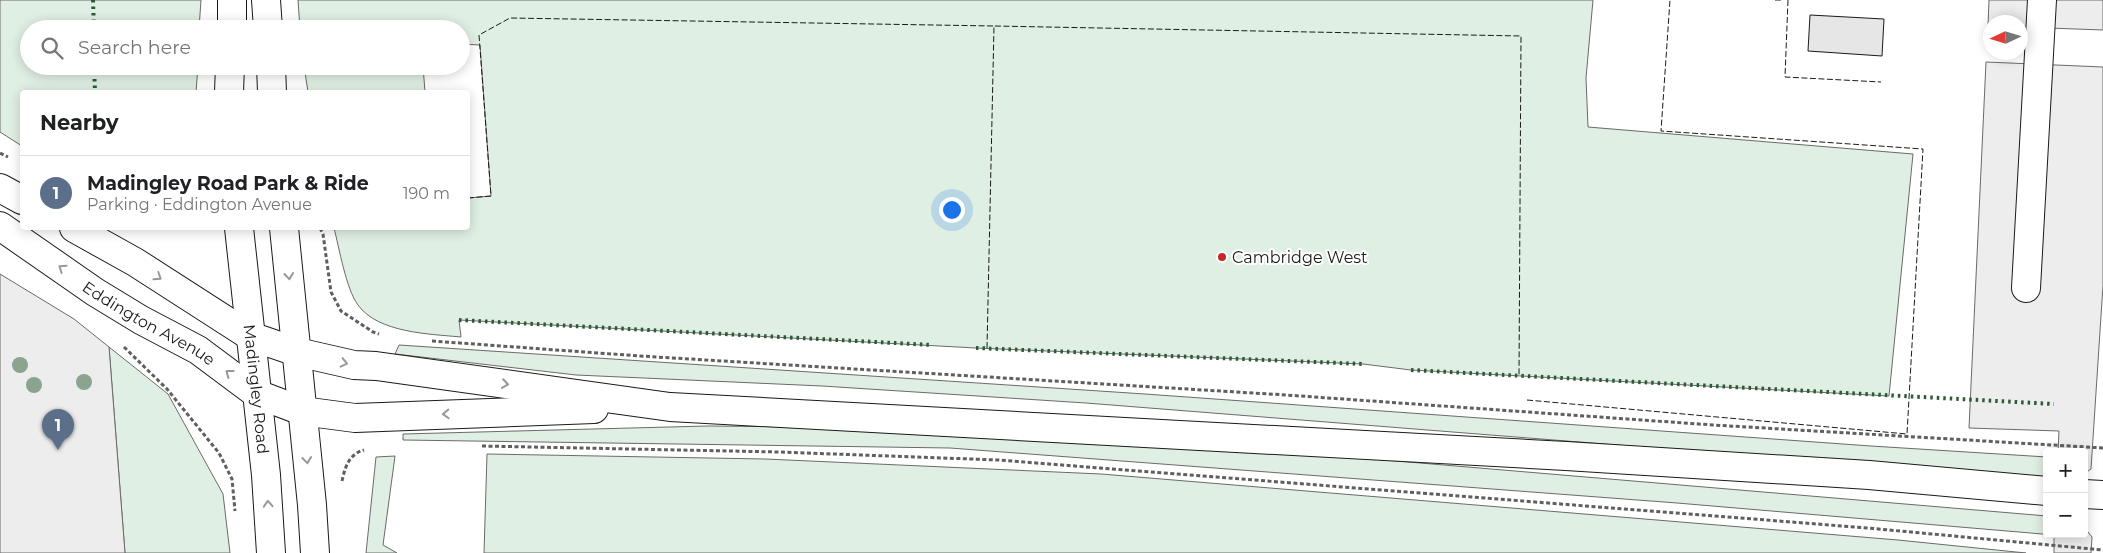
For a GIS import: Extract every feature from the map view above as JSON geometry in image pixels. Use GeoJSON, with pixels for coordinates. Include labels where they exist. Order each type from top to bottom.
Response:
{"type":"FeatureCollection","features":[{"type":"Feature","properties":{"kind":"street"},"geometry":{"type":"LineString","coordinates":[[232,0],[232,20]]}},
{"type":"Feature","properties":{"kind":"street"},"geometry":{"type":"LineString","coordinates":[[266,0],[267,20]]}},
{"type":"Feature","properties":{"kind":"street"},"geometry":{"type":"LineString","coordinates":[[2026,288],[2042,0]]}},
{"type":"Feature","properties":{"kind":"street"},"geometry":{"type":"LineString","coordinates":[[229,90],[230,75]]}},
{"type":"Feature","properties":{"kind":"street"},"geometry":{"type":"LineString","coordinates":[[271,75],[272,90]]}},
{"type":"Feature","properties":{"kind":"street"},"geometry":{"type":"LineString","coordinates":[[0,188],[20,199]]}},
{"type":"Feature","properties":{"kind":"street","name":"Eddington Avenue"},"geometry":{"type":"LineString","coordinates":[[0,226],[95,292],[198,350],[257,394],[302,411],[355,418],[670,407]]}},
{"type":"Feature","properties":{"kind":"street"},"geometry":{"type":"LineString","coordinates":[[78,230],[135,262],[250,336],[297,352],[354,365],[376,366],[670,407],[1566,456],[1869,475],[2043,490]]}},
{"type":"Feature","properties":{"kind":"street","name":"Madingley Road"},"geometry":{"type":"LineString","coordinates":[[239,230],[268,499],[271,553]]}},
{"type":"Feature","properties":{"kind":"street"},"geometry":{"type":"LineString","coordinates":[[284,230],[297,352],[314,553]]}},
{"type":"Feature","properties":{"kind":"street"},"geometry":{"type":"LineString","coordinates":[[2088,494],[2103,495]]}},
{"type":"Feature","properties":{"kind":"path"},"geometry":{"type":"LineString","coordinates":[[321,230],[331,292],[341,311],[373,332],[382,335]]}},
{"type":"Feature","properties":{"kind":"path"},"geometry":{"type":"LineString","coordinates":[[429,340],[640,356],[1286,395],[1713,425],[2103,448]]}},
{"type":"Feature","properties":{"kind":"path"},"geometry":{"type":"LineString","coordinates":[[124,348],[167,389],[219,453],[232,479],[236,516]]}},
{"type":"Feature","properties":{"kind":"path"},"geometry":{"type":"LineString","coordinates":[[476,446],[998,460],[1868,528],[2103,550]]}},
{"type":"Feature","properties":{"kind":"path"},"geometry":{"type":"LineString","coordinates":[[340,487],[346,464],[358,452],[366,450]]}},
{"type":"Feature","properties":{"kind":"green space"},"geometry":{"type":"Polygon","coordinates":[[[0,0],[201,0],[200,20],[20,20],[20,75],[197,75],[196,90],[20,90],[20,145],[0,132],[0,0]]]}},
{"type":"Feature","properties":{"kind":"green space"},"geometry":{"type":"Polygon","coordinates":[[[298,0],[1593,0],[1586,78],[1588,127],[1913,154],[1889,396],[1411,370],[1363,364],[976,348],[459,320],[461,337],[420,333],[391,327],[367,314],[358,305],[346,279],[334,230],[470,230],[470,198],[491,196],[480,45],[470,44],[470,20],[299,20],[298,0]]]}},
{"type":"Feature","properties":{"kind":"green space"},"geometry":{"type":"Polygon","coordinates":[[[305,75],[424,75],[425,90],[308,90],[305,75]]]}},
{"type":"Feature","properties":{"kind":"green space"},"geometry":{"type":"Polygon","coordinates":[[[399,345],[1145,394],[2043,457],[2043,479],[1086,403],[822,386],[576,375],[395,354],[399,345]]]}},
{"type":"Feature","properties":{"kind":"green space"},"geometry":{"type":"Polygon","coordinates":[[[109,347],[168,394],[223,494],[230,553],[125,553],[109,347]]]}},
{"type":"Feature","properties":{"kind":"green space"},"geometry":{"type":"Polygon","coordinates":[[[707,426],[1018,429],[2043,516],[2043,534],[1677,503],[950,448],[403,440],[403,434],[707,426]]]}},
{"type":"Feature","properties":{"kind":"green space"},"geometry":{"type":"Polygon","coordinates":[[[487,454],[765,459],[1101,474],[1898,540],[2026,553],[484,553],[487,454]]]}},
{"type":"Feature","properties":{"kind":"green space"},"geometry":{"type":"Polygon","coordinates":[[[395,456],[383,545],[397,553],[366,553],[376,457],[395,456]]]}},
{"type":"Feature","properties":{"kind":"shaded area"},"geometry":{"type":"Polygon","coordinates":[[[1989,0],[2103,0],[2103,30],[2028,27],[2028,15],[1988,15],[1989,0]]]}},
{"type":"Feature","properties":{"kind":"shaded area"},"geometry":{"type":"Polygon","coordinates":[[[1986,62],[2103,67],[2103,285],[2091,469],[2088,471],[2088,448],[2058,448],[2059,431],[1969,428],[1986,62]]]}},
{"type":"Feature","properties":{"kind":"shaded area"},"geometry":{"type":"Polygon","coordinates":[[[0,274],[74,319],[109,347],[125,553],[0,553],[0,274]]]}},
{"type":"Feature","properties":{"kind":"shaded area"},"geometry":{"type":"Polygon","coordinates":[[[2088,532],[2092,537],[2091,553],[2054,553],[2054,538],[2088,538],[2088,532]]]}},
{"type":"Feature","properties":{"kind":"building"},"geometry":{"type":"Polygon","coordinates":[[[1810,15],[1884,19],[1882,56],[1808,51],[1810,15]]]}},
{"type":"Feature","properties":{"kind":"hedge"},"geometry":{"type":"LineString","coordinates":[[93,0],[94,20]]}},
{"type":"Feature","properties":{"kind":"hedge"},"geometry":{"type":"LineString","coordinates":[[94,75],[95,90]]}},
{"type":"Feature","properties":{"kind":"hedge"},"geometry":{"type":"LineString","coordinates":[[459,320],[932,345]]}},
{"type":"Feature","properties":{"kind":"hedge"},"geometry":{"type":"LineString","coordinates":[[976,348],[1363,364]]}},
{"type":"Feature","properties":{"kind":"hedge"},"geometry":{"type":"LineString","coordinates":[[1411,370],[2054,404]]}},
{"type":"Feature","properties":{"kind":"fence"},"geometry":{"type":"LineString","coordinates":[[1527,400],[1907,434],[1923,149],[1661,131],[1670,0]]}},
{"type":"Feature","properties":{"kind":"fence"},"geometry":{"type":"LineString","coordinates":[[1775,0],[1782,0]]}},
{"type":"Feature","properties":{"kind":"fence"},"geometry":{"type":"LineString","coordinates":[[1788,0],[1785,77],[1881,82]]}},
{"type":"Feature","properties":{"kind":"fence"},"geometry":{"type":"LineString","coordinates":[[470,198],[491,196],[479,35],[510,18],[994,26]]}},
{"type":"Feature","properties":{"kind":"fence"},"geometry":{"type":"LineString","coordinates":[[987,348],[994,26],[1521,36],[1519,376]]}},
{"type":"Feature","properties":{"kind":"place","name":"Cambridge West"},"geometry":{"type":"Point","coordinates":[1222,257]}},
{"type":"Feature","properties":{"kind":"place","name":"Madingley Road Park & Ride"},"geometry":{"type":"Point","coordinates":[58,450]}}]}
